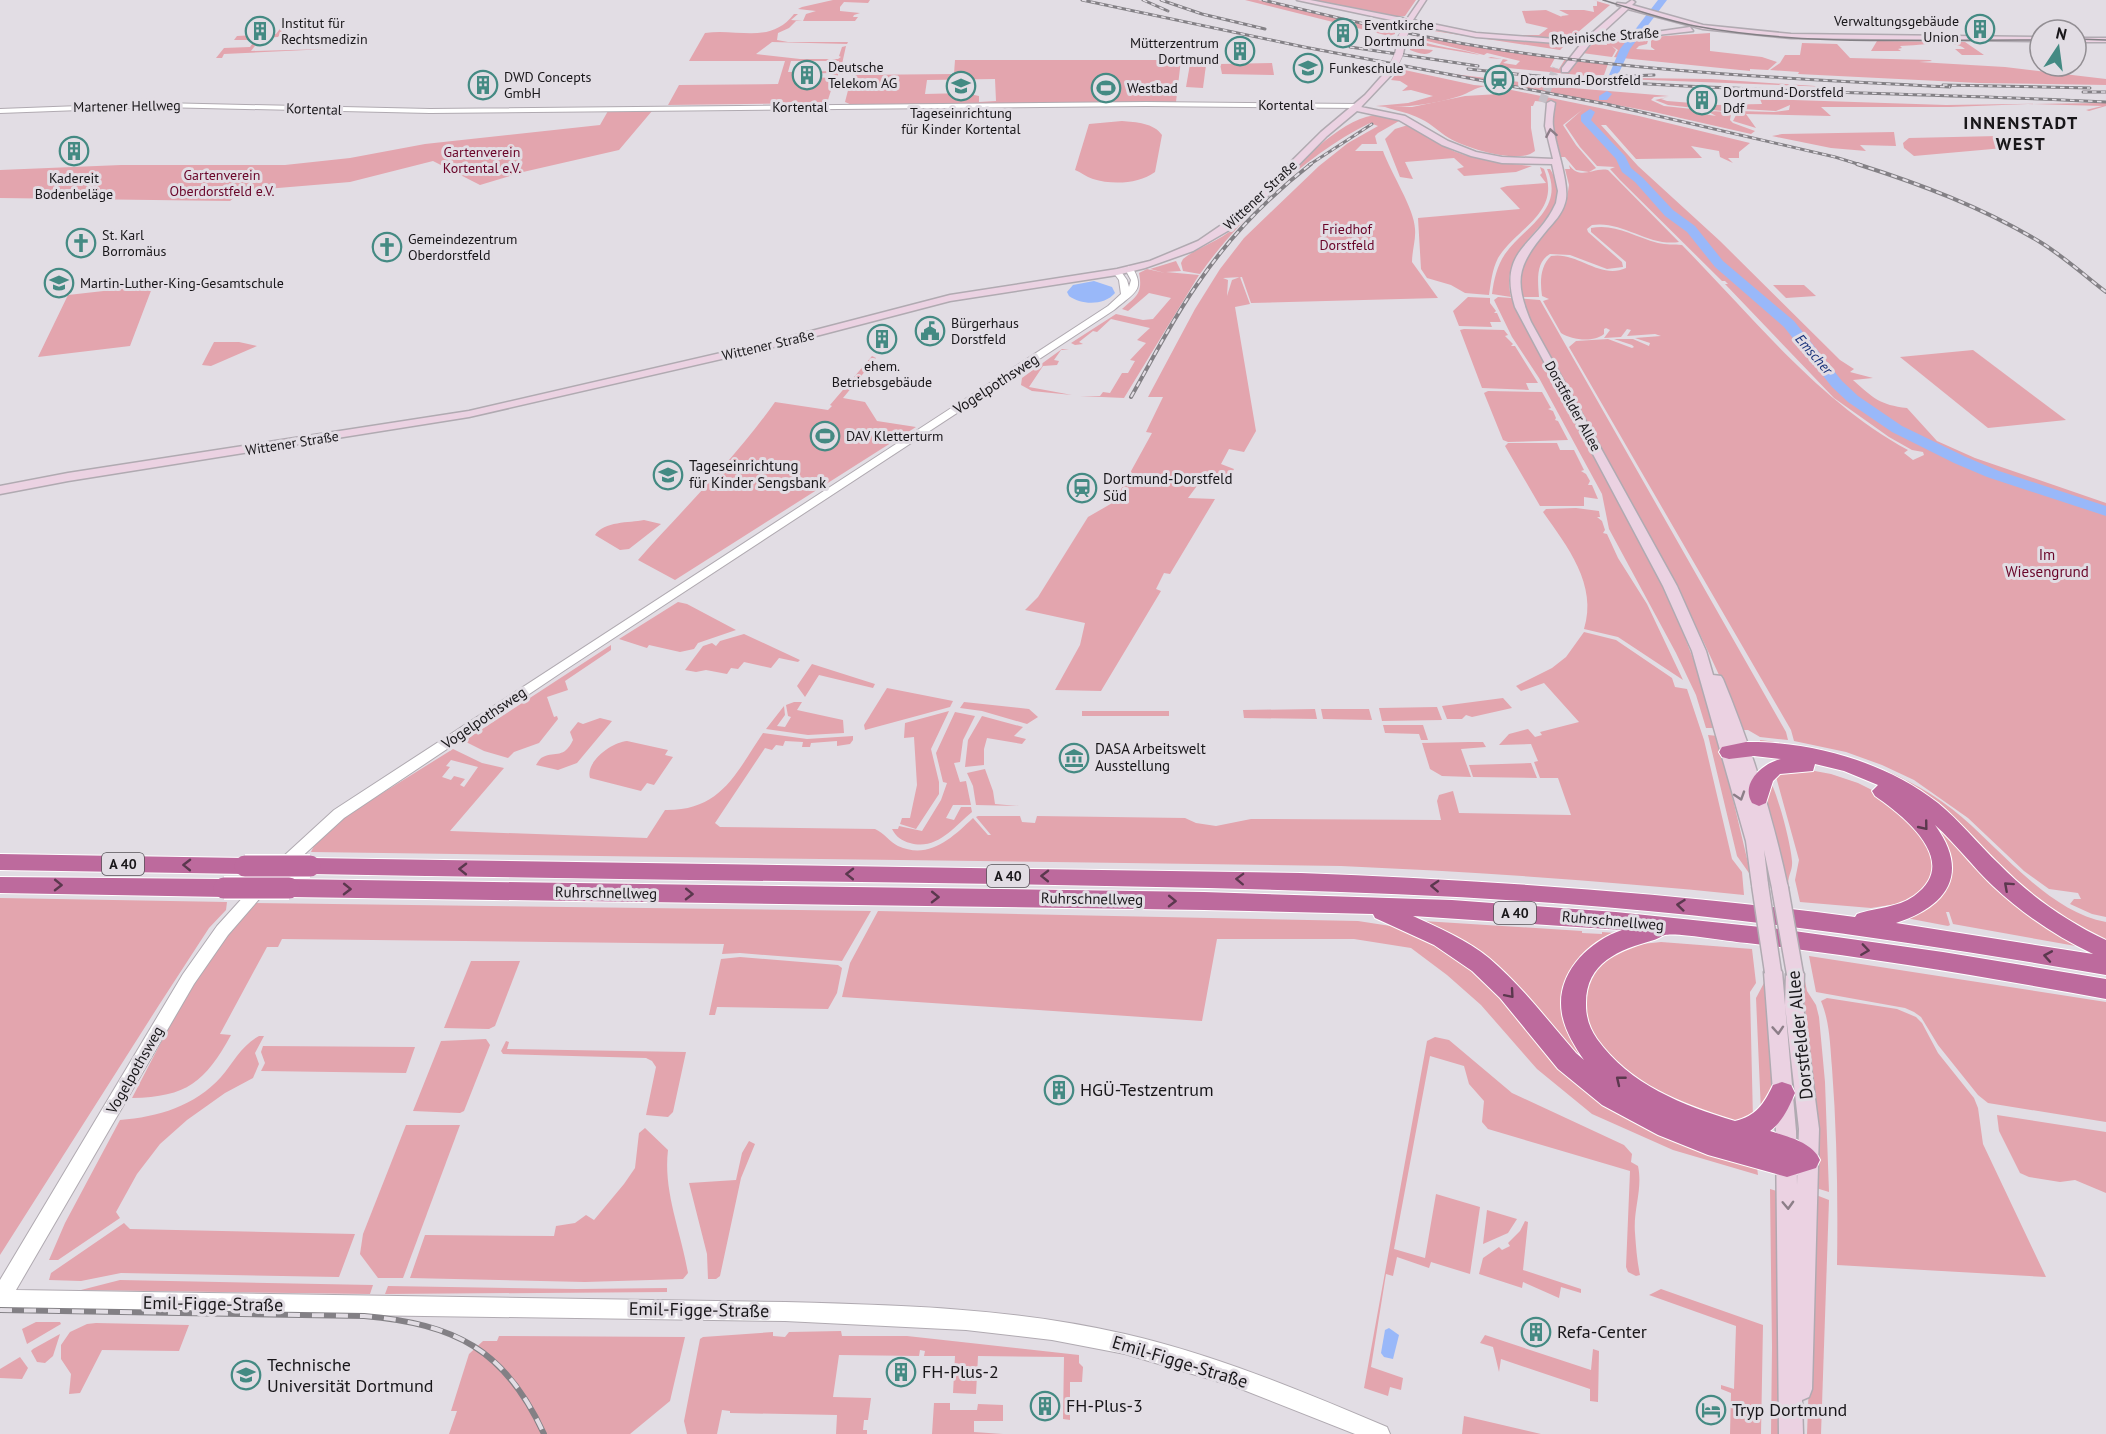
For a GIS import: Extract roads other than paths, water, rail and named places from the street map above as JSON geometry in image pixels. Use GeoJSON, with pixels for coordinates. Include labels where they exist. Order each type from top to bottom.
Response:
{"type":"FeatureCollection","features":[{"type":"Feature","properties":{"kind":"highway"},"geometry":{"type":"LineString","coordinates":[[1739,753],[1849,776],[1882,791],[1922,822],[1934,839],[1941,857],[1942,871],[1938,887],[1923,903],[1908,912],[1870,920],[1818,920]]}},
{"type":"Feature","properties":{"kind":"highway"},"geometry":{"type":"LineString","coordinates":[[1739,753],[1815,757],[1840,762],[1895,785],[1930,807],[1988,867],[2022,898],[2075,934],[2106,950]]}},
{"type":"Feature","properties":{"kind":"highway"},"geometry":{"type":"LineString","coordinates":[[1759,798],[1763,777],[1786,763]]}},
{"type":"Feature","properties":{"kind":"highway","name":"Ruhrschnellweg"},"geometry":{"type":"LineString","coordinates":[[0,862],[1365,883],[1603,898],[1818,920],[2106,966]]}},
{"type":"Feature","properties":{"kind":"highway","name":"Ruhrschnellweg"},"geometry":{"type":"LineString","coordinates":[[0,885],[1336,904],[1543,915],[1693,928],[1872,950],[2106,988]]}},
{"type":"Feature","properties":{"kind":"highway"},"geometry":{"type":"LineString","coordinates":[[1336,904],[1366,908],[1398,917],[1442,939],[1467,955],[1508,991],[1568,1061],[1611,1097],[1667,1126],[1708,1143],[1794,1157]]}},
{"type":"Feature","properties":{"kind":"highway"},"geometry":{"type":"LineString","coordinates":[[1693,928],[1648,931],[1625,938],[1599,951],[1588,960],[1580,970],[1572,998],[1576,1024],[1601,1064],[1622,1082],[1666,1108],[1734,1132],[1794,1157]]}},
{"type":"Feature","properties":{"kind":"highway"},"geometry":{"type":"LineString","coordinates":[[1734,1132],[1749,1129],[1769,1118],[1782,1093]]}},
{"type":"Feature","properties":{"kind":"main road","name":"Rheinische Straße"},"geometry":{"type":"LineString","coordinates":[[1300,0],[1482,36],[1556,41],[1639,35],[1692,27],[1808,37],[2028,39]]}},
{"type":"Feature","properties":{"kind":"main road","name":"Wittener Straße"},"geometry":{"type":"LineString","coordinates":[[0,490],[68,477],[470,414],[774,344],[950,298],[1117,272],[1194,247],[1221,232],[1357,107],[1391,71],[1400,54],[1402,38],[1408,23],[1423,0]]}},
{"type":"Feature","properties":{"kind":"main road"},"geometry":{"type":"LineString","coordinates":[[1628,6],[1586,32],[1566,53],[1561,69],[1587,42],[1620,14],[1628,6],[1634,0]]}},
{"type":"Feature","properties":{"kind":"main road"},"geometry":{"type":"LineString","coordinates":[[1628,6],[1692,27]]}},
{"type":"Feature","properties":{"kind":"main road"},"geometry":{"type":"LineString","coordinates":[[2088,40],[2106,40]]}},
{"type":"Feature","properties":{"kind":"main road","name":"Dorstfelder Allee"},"geometry":{"type":"LineString","coordinates":[[1544,105],[1557,158],[1555,162],[1562,184],[1563,198],[1557,212],[1518,259],[1513,277],[1515,294],[1526,322],[1670,586],[1700,651],[1713,671],[1739,753],[1759,798],[1780,888],[1795,975],[1794,1005],[1809,1129],[1794,1157],[1791,1434]]}},
{"type":"Feature","properties":{"kind":"main road","name":"Kortental"},"geometry":{"type":"LineString","coordinates":[[1357,107],[1409,121],[1445,143],[1474,154],[1513,161],[1555,162]]}},
{"type":"Feature","properties":{"kind":"main road","name":"Kortental"},"geometry":{"type":"LineString","coordinates":[[1357,107],[1404,117],[1449,142],[1473,152],[1502,158],[1555,162]]}},
{"type":"Feature","properties":{"kind":"main road"},"geometry":{"type":"LineString","coordinates":[[1346,117],[1380,113]]}},
{"type":"Feature","properties":{"kind":"main road","name":"Dorstfelder Allee"},"geometry":{"type":"LineString","coordinates":[[1543,142],[1550,159],[1555,162]]}},
{"type":"Feature","properties":{"kind":"main road","name":"Kortental"},"geometry":{"type":"LineString","coordinates":[[1528,159],[1543,153]]}},
{"type":"Feature","properties":{"kind":"main road","name":"Dorstfelder Allee"},"geometry":{"type":"LineString","coordinates":[[1739,753],[1736,785],[1754,841],[1773,972],[1782,1093],[1794,1157],[1801,1434]]}},
{"type":"Feature","properties":{"kind":"street","name":"Kortental"},"geometry":{"type":"LineString","coordinates":[[255,108],[430,111],[1146,104],[1357,107]]}},
{"type":"Feature","properties":{"kind":"street","name":"Martener Hellweg"},"geometry":{"type":"LineString","coordinates":[[0,111],[140,105],[255,108]]}},
{"type":"Feature","properties":{"kind":"street"},"geometry":{"type":"LineString","coordinates":[[1126,295],[1135,284],[1129,269]]}},
{"type":"Feature","properties":{"kind":"street"},"geometry":{"type":"LineString","coordinates":[[1117,272],[1123,280],[1126,295]]}},
{"type":"Feature","properties":{"kind":"street","name":"Vogelpothsweg"},"geometry":{"type":"LineString","coordinates":[[0,1300],[180,992],[213,942],[234,914],[339,814],[560,666],[1112,308],[1126,295]]}},
{"type":"Feature","properties":{"kind":"street","name":"Emil-Figge-Straße"},"geometry":{"type":"LineString","coordinates":[[0,1300],[543,1310],[716,1309],[901,1316],[1018,1325],[1089,1336],[1144,1349],[1282,1394],[1380,1434]]}},
{"type":"Feature","properties":{"kind":"water"},"geometry":{"type":"Polygon","coordinates":[[[1094,281],[1112,287],[1115,293],[1105,300],[1092,303],[1074,299],[1067,292],[1073,285],[1094,281]]]}},
{"type":"Feature","properties":{"kind":"water"},"geometry":{"type":"Polygon","coordinates":[[[1389,1328],[1399,1335],[1393,1359],[1384,1357],[1381,1353],[1385,1330],[1389,1328]]]}},
{"type":"Feature","properties":{"kind":"waterway","name":"Emscher"},"geometry":{"type":"LineString","coordinates":[[1614,75],[1625,49],[1663,0]]}},
{"type":"Feature","properties":{"kind":"waterway","name":"Emscher"},"geometry":{"type":"LineString","coordinates":[[1603,98],[1607,94]]}},
{"type":"Feature","properties":{"kind":"waterway","name":"Emscher"},"geometry":{"type":"LineString","coordinates":[[1590,112],[1585,117],[1586,121],[1621,158],[1626,170],[1639,180],[1669,213],[1691,229],[1719,264],[1789,324],[1837,384],[1853,399],[1897,429],[1960,460],[1993,474],[2106,511]]}},
{"type":"Feature","properties":{"kind":"tunnel"},"geometry":{"type":"LineString","coordinates":[[1542,102],[1556,68]]}},
{"type":"Feature","properties":{"kind":"tram line"},"geometry":{"type":"LineString","coordinates":[[1603,0],[1660,18],[1738,33],[1824,39],[2028,40]]}},
{"type":"Feature","properties":{"kind":"tram line"},"geometry":{"type":"LineString","coordinates":[[2088,39],[2106,40]]}},
{"type":"Feature","properties":{"kind":"railway"},"geometry":{"type":"LineString","coordinates":[[1082,0],[1304,47],[1606,104],[1861,165]]}},
{"type":"Feature","properties":{"kind":"railway"},"geometry":{"type":"LineString","coordinates":[[1143,0],[1168,11]]}},
{"type":"Feature","properties":{"kind":"railway"},"geometry":{"type":"LineString","coordinates":[[1161,0],[1202,14],[1265,29]]}},
{"type":"Feature","properties":{"kind":"railway"},"geometry":{"type":"LineString","coordinates":[[1263,0],[1432,38],[1546,56],[1719,74],[1950,87]]}},
{"type":"Feature","properties":{"kind":"railway"},"geometry":{"type":"LineString","coordinates":[[1350,47],[1478,66]]}},
{"type":"Feature","properties":{"kind":"railway"},"geometry":{"type":"LineString","coordinates":[[1468,69],[1627,83],[2106,102]]}},
{"type":"Feature","properties":{"kind":"railway"},"geometry":{"type":"LineString","coordinates":[[1603,77],[1654,75]]}},
{"type":"Feature","properties":{"kind":"railway"},"geometry":{"type":"LineString","coordinates":[[1943,85],[2090,88]]}},
{"type":"Feature","properties":{"kind":"railway"},"geometry":{"type":"LineString","coordinates":[[2083,92],[2106,92]]}},
{"type":"Feature","properties":{"kind":"railway"},"geometry":{"type":"LineString","coordinates":[[1309,165],[1372,124]]}},
{"type":"Feature","properties":{"kind":"railway"},"geometry":{"type":"LineString","coordinates":[[1131,397],[1178,313],[1221,252],[1263,205],[1311,164]]}},
{"type":"Feature","properties":{"kind":"railway"},"geometry":{"type":"LineString","coordinates":[[1857,164],[1927,188],[2018,229],[2049,247],[2106,292]]}},
{"type":"Feature","properties":{"kind":"railway"},"geometry":{"type":"LineString","coordinates":[[0,1310],[364,1316],[425,1326],[451,1334],[474,1346],[494,1361],[529,1405],[544,1434]]}},
{"type":"Feature","properties":{"kind":"place","name":"Verwaltungsgebäude Union"},"geometry":{"type":"Point","coordinates":[1980,29]}},
{"type":"Feature","properties":{"kind":"place","name":"Institut für Rechtsmedizin"},"geometry":{"type":"Point","coordinates":[260,31]}},
{"type":"Feature","properties":{"kind":"place","name":"Eventkirche Dortmund"},"geometry":{"type":"Point","coordinates":[1343,33]}},
{"type":"Feature","properties":{"kind":"place","name":"Mütterzentrum Dortmund"},"geometry":{"type":"Point","coordinates":[1240,51]}},
{"type":"Feature","properties":{"kind":"place","name":"Funkeschule"},"geometry":{"type":"Point","coordinates":[1308,68]}},
{"type":"Feature","properties":{"kind":"place","name":"Deutsche Telekom AG"},"geometry":{"type":"Point","coordinates":[807,75]}},
{"type":"Feature","properties":{"kind":"place","name":"Dortmund-Dorstfeld"},"geometry":{"type":"Point","coordinates":[1499,80]}},
{"type":"Feature","properties":{"kind":"place","name":"DWD Concepts GmbH"},"geometry":{"type":"Point","coordinates":[483,85]}},
{"type":"Feature","properties":{"kind":"place","name":"Tageseinrichtung für Kinder Kortental"},"geometry":{"type":"Point","coordinates":[961,86]}},
{"type":"Feature","properties":{"kind":"place","name":"Westbad"},"geometry":{"type":"Point","coordinates":[1106,88]}},
{"type":"Feature","properties":{"kind":"place","name":"Dortmund-Dorstfeld Ddf"},"geometry":{"type":"Point","coordinates":[1702,100]}},
{"type":"Feature","properties":{"kind":"place","name":"Kadereit Bodenbeläge"},"geometry":{"type":"Point","coordinates":[74,151]}},
{"type":"Feature","properties":{"kind":"place","name":"St. Karl Borromäus"},"geometry":{"type":"Point","coordinates":[81,243]}},
{"type":"Feature","properties":{"kind":"place","name":"Gemeindezentrum Oberdorstfeld"},"geometry":{"type":"Point","coordinates":[387,247]}},
{"type":"Feature","properties":{"kind":"place","name":"Martin-Luther-King-Gesamtschule"},"geometry":{"type":"Point","coordinates":[59,283]}},
{"type":"Feature","properties":{"kind":"place","name":"Bürgerhaus Dorstfeld"},"geometry":{"type":"Point","coordinates":[930,331]}},
{"type":"Feature","properties":{"kind":"place","name":"ehem. Betriebsgebäude"},"geometry":{"type":"Point","coordinates":[882,339]}},
{"type":"Feature","properties":{"kind":"place","name":"DAV Kletterturm"},"geometry":{"type":"Point","coordinates":[825,436]}},
{"type":"Feature","properties":{"kind":"place","name":"Tageseinrichtung für Kinder Sengsbank"},"geometry":{"type":"Point","coordinates":[668,475]}},
{"type":"Feature","properties":{"kind":"place","name":"Dortmund-Dorstfeld Süd"},"geometry":{"type":"Point","coordinates":[1082,488]}},
{"type":"Feature","properties":{"kind":"place","name":"DASA Arbeitswelt Ausstellung"},"geometry":{"type":"Point","coordinates":[1074,758]}},
{"type":"Feature","properties":{"kind":"place","name":"HGÜ-Testzentrum"},"geometry":{"type":"Point","coordinates":[1059,1090]}},
{"type":"Feature","properties":{"kind":"place","name":"Refa-Center"},"geometry":{"type":"Point","coordinates":[1536,1332]}},
{"type":"Feature","properties":{"kind":"place","name":"FH-Plus-2"},"geometry":{"type":"Point","coordinates":[901,1372]}},
{"type":"Feature","properties":{"kind":"place","name":"Technische Universität Dortmund"},"geometry":{"type":"Point","coordinates":[246,1375]}},
{"type":"Feature","properties":{"kind":"place","name":"FH-Plus-3"},"geometry":{"type":"Point","coordinates":[1045,1406]}},
{"type":"Feature","properties":{"kind":"place","name":"Tryp Dortmund"},"geometry":{"type":"Point","coordinates":[1711,1410]}},
{"type":"Feature","properties":{"kind":"district","name":"INNENSTADT WEST"},"geometry":{"type":"Point","coordinates":[2021,133]}},
{"type":"Feature","properties":{"kind":"park label","name":"Gartenverein Kortental e.V."},"geometry":{"type":"Point","coordinates":[482,160]}},
{"type":"Feature","properties":{"kind":"park label","name":"Gartenverein Oberdorstfeld e.V."},"geometry":{"type":"Point","coordinates":[222,184]}},
{"type":"Feature","properties":{"kind":"park label","name":"Friedhof Dorstfeld"},"geometry":{"type":"Point","coordinates":[1347,238]}},
{"type":"Feature","properties":{"kind":"park label","name":"Im Wiesengrund"},"geometry":{"type":"Point","coordinates":[2047,564]}}]}
